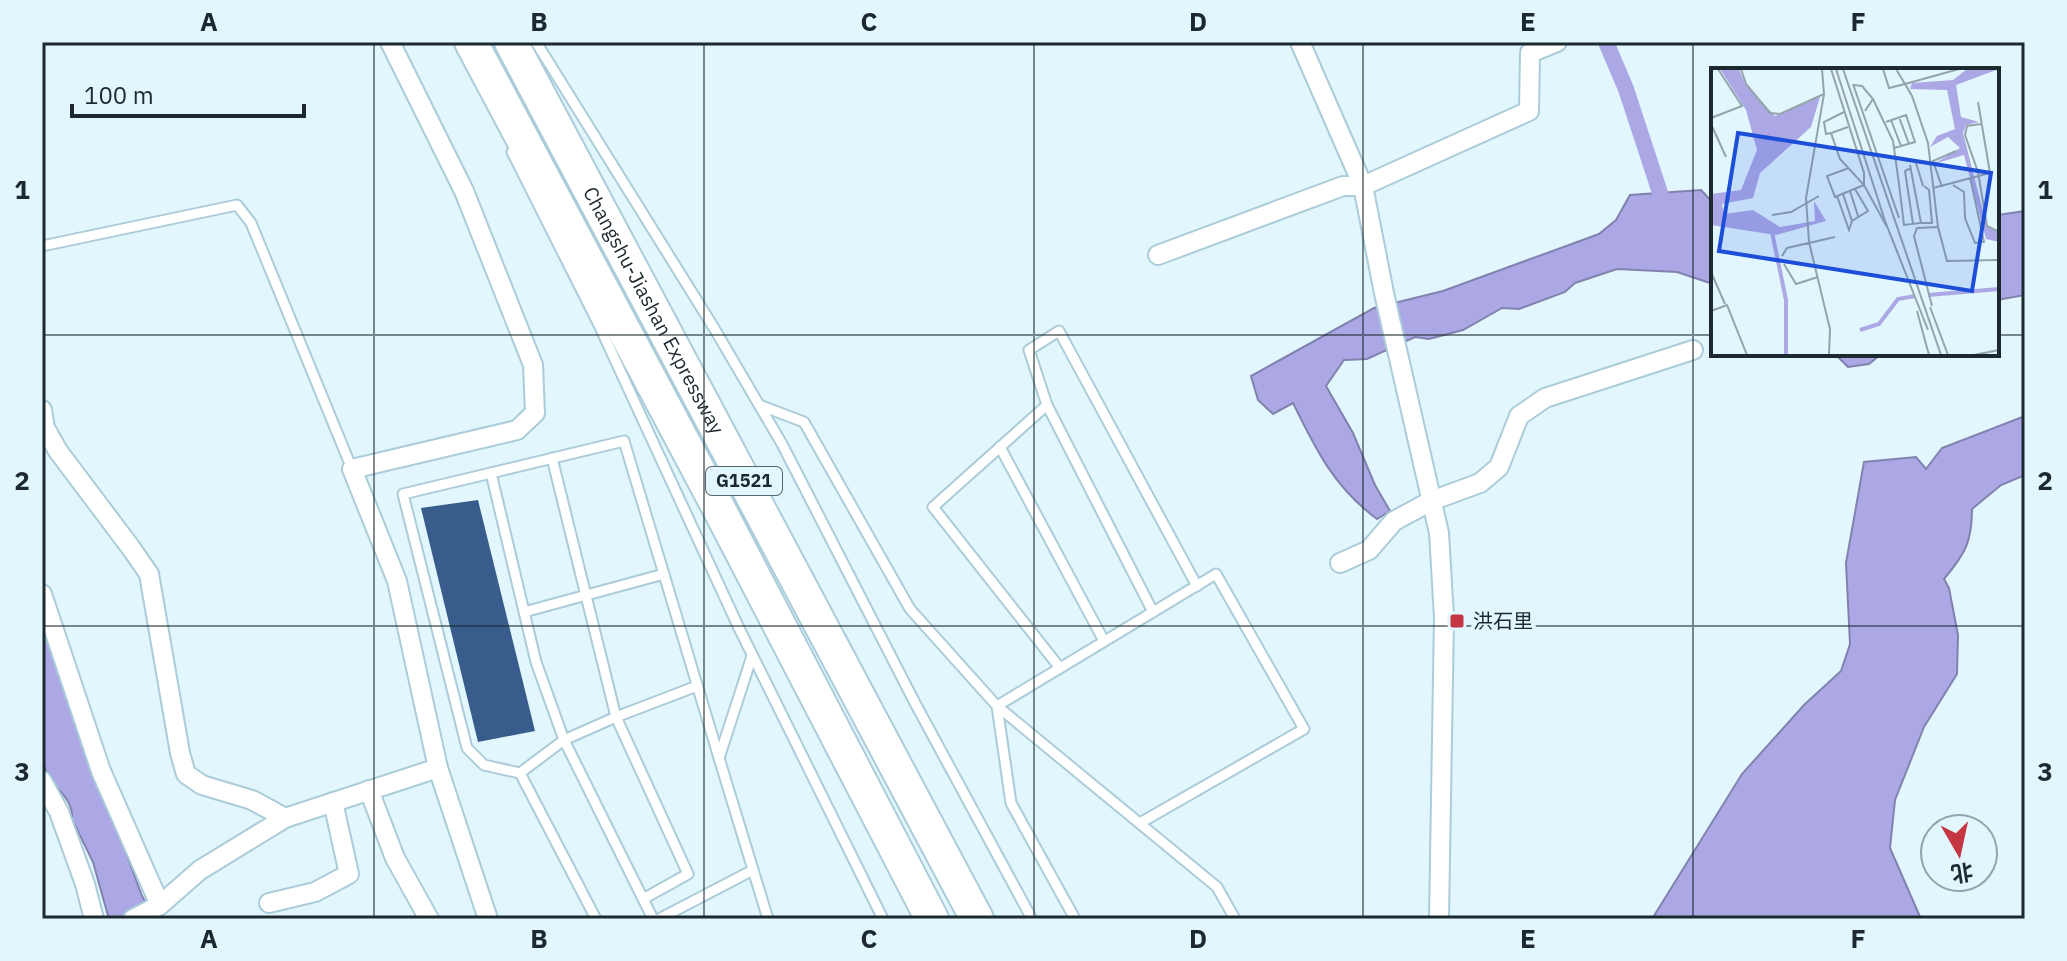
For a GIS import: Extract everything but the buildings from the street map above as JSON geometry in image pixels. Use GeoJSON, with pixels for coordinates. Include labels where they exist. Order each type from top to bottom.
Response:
{"type":"FeatureCollection","features":[{"type":"Feature","properties":{"kind":"highway","name":"Changshu-Jiashan Expressway"},"geometry":{"type":"LineString","coordinates":[[471,42],[932,919]]}},
{"type":"Feature","properties":{"kind":"highway","name":"Changshu-Jiashan Expressway"},"geometry":{"type":"LineString","coordinates":[[511,42],[977,919]]}},
{"type":"Feature","properties":{"kind":"street"},"geometry":{"type":"LineString","coordinates":[[390,42],[464,191],[533,365],[535,413],[517,430],[352,469],[397,581],[438,768],[488,919]]}},
{"type":"Feature","properties":{"kind":"street"},"geometry":{"type":"LineString","coordinates":[[1300,42],[1363,186],[1439,533],[1444,617],[1439,919]]}},
{"type":"Feature","properties":{"kind":"street"},"geometry":{"type":"LineString","coordinates":[[1158,255],[1343,186],[1363,186],[1529,111],[1530,53],[1557,42]]}},
{"type":"Feature","properties":{"kind":"street"},"geometry":{"type":"LineString","coordinates":[[1340,563],[1369,550],[1394,521],[1431,501],[1480,483],[1499,467],[1519,416],[1545,398],[1693,350]]}},
{"type":"Feature","properties":{"kind":"street"},"geometry":{"type":"LineString","coordinates":[[42,410],[45,428],[58,451],[149,574],[186,774],[202,785],[252,800],[285,818]]}},
{"type":"Feature","properties":{"kind":"street"},"geometry":{"type":"LineString","coordinates":[[42,594],[101,771],[160,905]]}},
{"type":"Feature","properties":{"kind":"street"},"geometry":{"type":"LineString","coordinates":[[133,919],[160,905],[200,870],[285,818],[438,768]]}},
{"type":"Feature","properties":{"kind":"street"},"geometry":{"type":"LineString","coordinates":[[42,781],[59,812],[94,919]]}},
{"type":"Feature","properties":{"kind":"street"},"geometry":{"type":"LineString","coordinates":[[369,790],[395,858],[429,919]]}},
{"type":"Feature","properties":{"kind":"street"},"geometry":{"type":"LineString","coordinates":[[269,903],[315,892],[349,874],[333,802]]}},
{"type":"Feature","properties":{"kind":"lane"},"geometry":{"type":"LineString","coordinates":[[461,42],[477,77]]}},
{"type":"Feature","properties":{"kind":"lane"},"geometry":{"type":"LineString","coordinates":[[536,42],[759,405],[1032,919]]}},
{"type":"Feature","properties":{"kind":"lane"},"geometry":{"type":"LineString","coordinates":[[504,135],[605,338],[752,656],[883,919]]}},
{"type":"Feature","properties":{"kind":"lane"},"geometry":{"type":"LineString","coordinates":[[42,246],[237,205],[251,223],[352,469]]}},
{"type":"Feature","properties":{"kind":"lane"},"geometry":{"type":"LineString","coordinates":[[1153,612],[1047,405],[1029,350],[1059,331],[1197,586]]}},
{"type":"Feature","properties":{"kind":"lane"},"geometry":{"type":"LineString","coordinates":[[759,405],[804,422],[910,609],[997,706],[1217,887],[1235,919]]}},
{"type":"Feature","properties":{"kind":"lane"},"geometry":{"type":"LineString","coordinates":[[1047,405],[933,507],[1060,668]]}},
{"type":"Feature","properties":{"kind":"lane"},"geometry":{"type":"LineString","coordinates":[[697,686],[564,740],[520,773],[484,765],[467,748],[403,494],[624,441],[768,919]]}},
{"type":"Feature","properties":{"kind":"lane"},"geometry":{"type":"LineString","coordinates":[[1000,447],[1104,641]]}},
{"type":"Feature","properties":{"kind":"lane"},"geometry":{"type":"LineString","coordinates":[[552,458],[616,717],[688,874],[643,899]]}},
{"type":"Feature","properties":{"kind":"lane"},"geometry":{"type":"LineString","coordinates":[[491,473],[536,662],[564,740],[643,899],[656,919],[753,870]]}},
{"type":"Feature","properties":{"kind":"lane"},"geometry":{"type":"LineString","coordinates":[[524,612],[664,574]]}},
{"type":"Feature","properties":{"kind":"lane"},"geometry":{"type":"LineString","coordinates":[[997,706],[1216,574],[1304,729],[1140,823]]}},
{"type":"Feature","properties":{"kind":"lane"},"geometry":{"type":"LineString","coordinates":[[719,758],[752,656]]}},
{"type":"Feature","properties":{"kind":"lane"},"geometry":{"type":"LineString","coordinates":[[997,706],[1011,803],[1075,919]]}},
{"type":"Feature","properties":{"kind":"lane"},"geometry":{"type":"LineString","coordinates":[[520,773],[596,919]]}},
{"type":"Feature","properties":{"kind":"shaded area"},"geometry":{"type":"Polygon","coordinates":[[[1701,190],[1711,201],[1711,283],[1677,272],[1617,269],[1575,283],[1565,292],[1519,309],[1502,308],[1463,330],[1429,339],[1415,337],[1367,359],[1344,360],[1326,386],[1353,433],[1375,485],[1390,511],[1377,519],[1338,481],[1318,452],[1293,403],[1273,414],[1258,400],[1251,376],[1374,308],[1443,291],[1599,234],[1616,220],[1630,195],[1701,190]]]}},
{"type":"Feature","properties":{"kind":"shaded area"},"geometry":{"type":"Polygon","coordinates":[[[2025,211],[2025,295],[1999,300],[1999,215],[2025,211]]]}},
{"type":"Feature","properties":{"kind":"shaded area"},"geometry":{"type":"Polygon","coordinates":[[[1837,356],[1879,356],[1869,364],[1848,367],[1837,356]]]}},
{"type":"Feature","properties":{"kind":"shaded area"},"geometry":{"type":"Polygon","coordinates":[[[2025,416],[2025,475],[2001,485],[1972,509],[1966,547],[1944,579],[1949,588],[1958,635],[1957,674],[1924,727],[1895,800],[1890,848],[1921,919],[1652,919],[1742,774],[1804,705],[1841,671],[1850,644],[1846,563],[1864,462],[1916,457],[1926,469],[1942,448],[2025,416]]]}},
{"type":"Feature","properties":{"kind":"shaded area"},"geometry":{"type":"Polygon","coordinates":[[[42,622],[142,896],[155,919],[109,919],[93,862],[72,819],[70,807],[46,771],[42,745],[42,622]]]}},
{"type":"Feature","properties":{"kind":"waterway"},"geometry":{"type":"LineString","coordinates":[[1606,42],[1626,89],[1667,214]]}},
{"type":"Feature","properties":{"kind":"place","name":"洪石里"},"geometry":{"type":"Point","coordinates":[1457,621]}}]}
